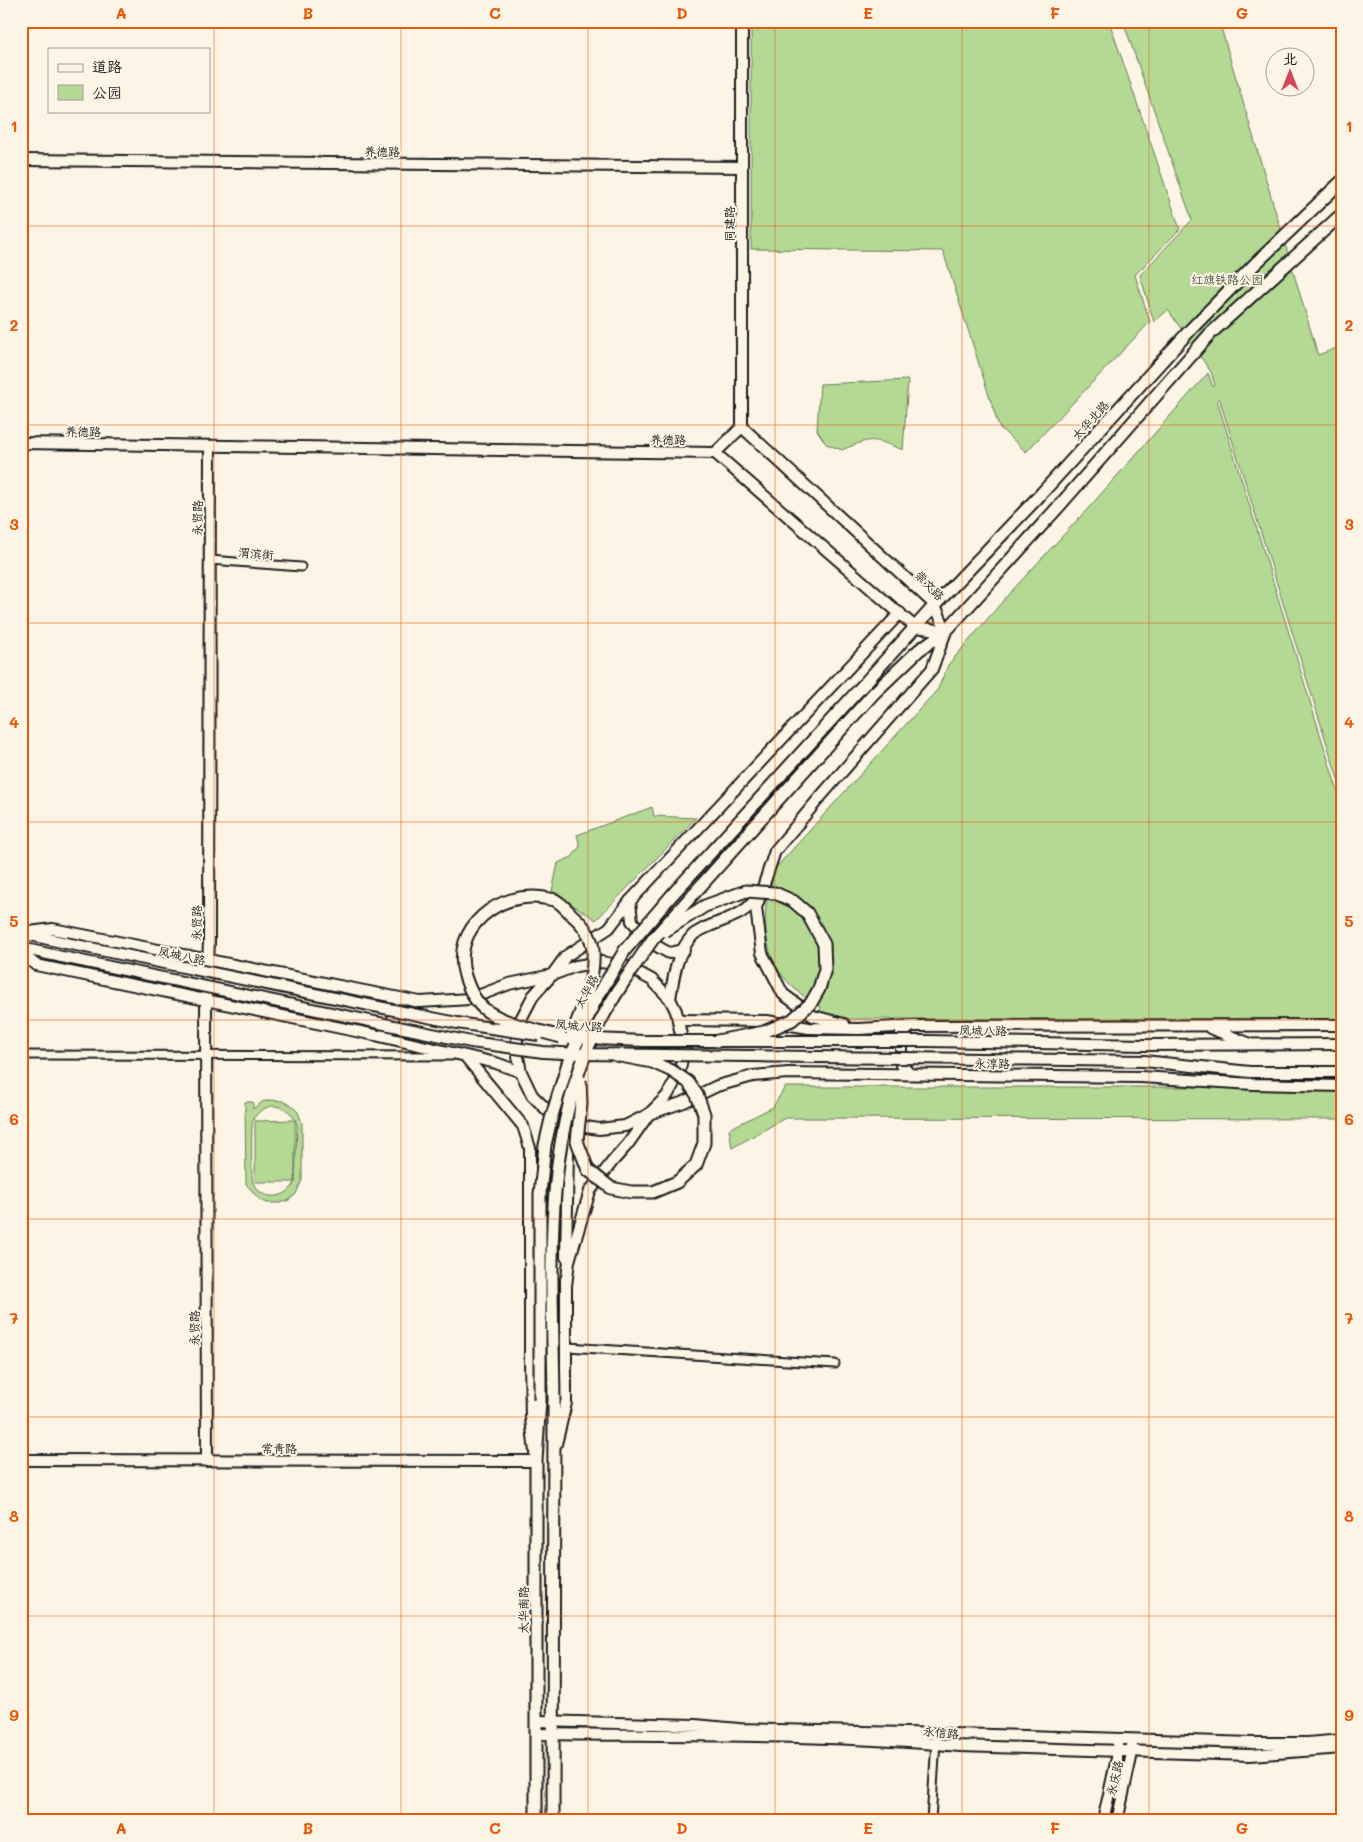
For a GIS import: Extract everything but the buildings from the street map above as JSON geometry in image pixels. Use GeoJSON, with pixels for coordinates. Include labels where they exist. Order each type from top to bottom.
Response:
{"type":"FeatureCollection","features":[{"type":"Feature","properties":{"kind":"main road","name":"太华北路"},"geometry":{"type":"LineString","coordinates":[[864,684],[1192,328],[1255,264],[1342,181]]}},
{"type":"Feature","properties":{"kind":"main road"},"geometry":{"type":"LineString","coordinates":[[553,1821],[552,1462],[555,1181],[564,1123],[579,1071],[595,1032],[622,983],[653,939],[874,693],[919,650],[946,631],[1210,334],[1342,214]]}},
{"type":"Feature","properties":{"kind":"main road","name":"太华路"},"geometry":{"type":"LineString","coordinates":[[540,1400],[540,1194],[545,1145],[559,1088],[594,1003],[625,950],[672,895],[864,684]]}},
{"type":"Feature","properties":{"kind":"main road"},"geometry":{"type":"LineString","coordinates":[[653,939],[705,906],[746,891],[775,892],[793,901],[807,913],[824,944],[825,968],[819,989],[811,1004],[792,1020],[764,1032],[717,1041]]}},
{"type":"Feature","properties":{"kind":"main road"},"geometry":{"type":"LineString","coordinates":[[559,1088],[561,1064],[592,977],[593,948],[582,924],[555,900],[517,897],[492,908],[477,920],[468,934],[463,950],[464,970],[470,992],[485,1010],[511,1022],[561,1037]]}},
{"type":"Feature","properties":{"kind":"main road"},"geometry":{"type":"LineString","coordinates":[[579,1071],[581,1104],[577,1141],[588,1170],[611,1188],[631,1192],[653,1192],[678,1182],[696,1165],[704,1143],[704,1114],[697,1095],[688,1082],[672,1071],[652,1062],[615,1055]]}},
{"type":"Feature","properties":{"kind":"main road","name":"太华南路"},"geometry":{"type":"LineString","coordinates":[[536,1821],[536,1461],[540,1400]]}},
{"type":"Feature","properties":{"kind":"street","name":"同建路"},"geometry":{"type":"LineString","coordinates":[[742,21],[742,427]]}},
{"type":"Feature","properties":{"kind":"street","name":"养德路"},"geometry":{"type":"LineString","coordinates":[[21,160],[742,167]]}},
{"type":"Feature","properties":{"kind":"street"},"geometry":{"type":"LineString","coordinates":[[742,427],[715,453],[915,627],[946,631],[932,669],[821,796],[776,852],[756,908],[762,953],[784,994],[813,1016],[860,1029]]}},
{"type":"Feature","properties":{"kind":"street","name":"崇文路"},"geometry":{"type":"LineString","coordinates":[[742,427],[935,605],[946,631]]}},
{"type":"Feature","properties":{"kind":"street","name":"养德路"},"geometry":{"type":"LineString","coordinates":[[21,443],[715,453]]}},
{"type":"Feature","properties":{"kind":"street","name":"永贤路"},"geometry":{"type":"LineString","coordinates":[[207,1461],[206,1001],[209,942],[210,446]]}},
{"type":"Feature","properties":{"kind":"street","name":"渭滨街"},"geometry":{"type":"LineString","coordinates":[[210,560],[301,568]]}},
{"type":"Feature","properties":{"kind":"street"},"geometry":{"type":"LineString","coordinates":[[649,1114],[625,1126],[599,1129],[573,1125],[550,1113],[532,1095],[520,1072],[516,1046],[521,1020],[533,996],[566,956],[609,928],[630,902],[900,613]]}},
{"type":"Feature","properties":{"kind":"street"},"geometry":{"type":"LineString","coordinates":[[670,999],[677,960],[694,934],[716,922],[737,916],[754,902],[767,877]]}},
{"type":"Feature","properties":{"kind":"street"},"geometry":{"type":"LineString","coordinates":[[630,902],[632,921],[653,944],[669,953],[684,950]]}},
{"type":"Feature","properties":{"kind":"street","name":"凤城八路"},"geometry":{"type":"LineString","coordinates":[[21,933],[53,928],[420,1002],[470,999],[509,984],[552,975]]}},
{"type":"Feature","properties":{"kind":"street","name":"凤城八路"},"geometry":{"type":"LineString","coordinates":[[21,933],[457,1023],[561,1037],[626,1040],[1251,1045]]}},
{"type":"Feature","properties":{"kind":"street"},"geometry":{"type":"LineString","coordinates":[[21,948],[471,1042],[543,1052],[615,1055],[1144,1062],[1250,1072],[1342,1072]]}},
{"type":"Feature","properties":{"kind":"street"},"geometry":{"type":"LineString","coordinates":[[21,953],[36,965],[375,1035],[496,1063],[520,1072]]}},
{"type":"Feature","properties":{"kind":"street"},"geometry":{"type":"LineString","coordinates":[[552,975],[576,966],[602,962],[628,967],[652,980],[670,999],[676,1011],[684,1049],[679,1074],[667,1096],[649,1114],[628,1144],[590,1191],[569,1261],[566,1286]]}},
{"type":"Feature","properties":{"kind":"street"},"geometry":{"type":"LineString","coordinates":[[375,1035],[389,1030],[394,1016],[393,997]]}},
{"type":"Feature","properties":{"kind":"street"},"geometry":{"type":"LineString","coordinates":[[679,1020],[767,1021],[809,1028],[860,1029],[913,1026],[1342,1025]]}},
{"type":"Feature","properties":{"kind":"street"},"geometry":{"type":"LineString","coordinates":[[910,1074],[901,1065],[902,1034],[913,1026]]}},
{"type":"Feature","properties":{"kind":"street"},"geometry":{"type":"LineString","coordinates":[[1206,1026],[1251,1045],[1342,1044]]}},
{"type":"Feature","properties":{"kind":"street"},"geometry":{"type":"LineString","coordinates":[[21,1055],[464,1056],[523,1126],[530,1148],[531,1419],[536,1461]]}},
{"type":"Feature","properties":{"kind":"street"},"geometry":{"type":"LineString","coordinates":[[1141,1077],[1208,1077],[1250,1072]]}},
{"type":"Feature","properties":{"kind":"street","name":"永淳路"},"geometry":{"type":"LineString","coordinates":[[649,1114],[684,1102],[717,1086],[753,1076],[788,1074],[1141,1077],[1252,1084],[1342,1086]]}},
{"type":"Feature","properties":{"kind":"street"},"geometry":{"type":"LineString","coordinates":[[552,1462],[566,1403],[568,1152],[573,1125]]}},
{"type":"Feature","properties":{"kind":"street"},"geometry":{"type":"LineString","coordinates":[[567,1347],[835,1364]]}},
{"type":"Feature","properties":{"kind":"street","name":"常青路"},"geometry":{"type":"LineString","coordinates":[[21,1460],[536,1461]]}},
{"type":"Feature","properties":{"kind":"street","name":"永信路"},"geometry":{"type":"LineString","coordinates":[[537,1721],[695,1725],[936,1739],[960,1746],[1118,1745],[1132,1740],[1267,1743],[1342,1740]]}},
{"type":"Feature","properties":{"kind":"street","name":"永信路"},"geometry":{"type":"LineString","coordinates":[[537,1734],[743,1736],[916,1742],[936,1739]]}},
{"type":"Feature","properties":{"kind":"street"},"geometry":{"type":"LineString","coordinates":[[931,1821],[936,1739]]}},
{"type":"Feature","properties":{"kind":"street","name":"永庆路"},"geometry":{"type":"LineString","coordinates":[[1117,1821],[1132,1751],[1132,1740]]}},
{"type":"Feature","properties":{"kind":"street","name":"永信路"},"geometry":{"type":"LineString","coordinates":[[1118,1745],[1132,1751],[1250,1755],[1342,1748]]}},
{"type":"Feature","properties":{"kind":"street","name":"永庆路"},"geometry":{"type":"LineString","coordinates":[[1103,1821],[1118,1745]]}},
{"type":"Feature","properties":{"kind":"green space"},"geometry":{"type":"Polygon","coordinates":[[[751,21],[1109,21],[1180,229],[1135,275],[1150,322],[1026,452],[999,427],[943,251],[751,249],[751,21]]]}},
{"type":"Feature","properties":{"kind":"green space","name":"红旗铁路公园"},"geometry":{"type":"Polygon","coordinates":[[[1123,21],[1219,21],[1318,355],[1342,346],[1342,792],[1219,398],[1217,400],[1342,805],[1342,1019],[817,1019],[821,1007],[804,996],[780,973],[768,944],[766,910],[768,890],[766,889],[771,873],[938,689],[948,665],[1008,595],[1093,503],[1208,373],[1213,387],[1215,385],[1211,372],[1168,310],[1154,322],[1140,275],[1192,220],[1123,21]]]}},
{"type":"Feature","properties":{"kind":"green space"},"geometry":{"type":"Polygon","coordinates":[[[908,380],[903,450],[878,441],[867,441],[842,450],[826,444],[817,430],[820,384],[908,380]]]}},
{"type":"Feature","properties":{"kind":"green space"},"geometry":{"type":"Polygon","coordinates":[[[652,807],[654,816],[696,818],[596,920],[552,891],[558,863],[572,857],[580,846],[577,835],[652,807]]]}},
{"type":"Feature","properties":{"kind":"green space"},"geometry":{"type":"Polygon","coordinates":[[[785,1087],[1342,1087],[1342,1119],[785,1118],[732,1148],[729,1129],[773,1107],[785,1087]]]}},
{"type":"Feature","properties":{"kind":"green space"},"geometry":{"type":"Polygon","coordinates":[[[272,1100],[283,1101],[291,1105],[298,1112],[302,1123],[302,1180],[296,1194],[289,1200],[280,1203],[267,1203],[259,1199],[246,1184],[245,1102],[253,1102],[253,1109],[262,1102],[272,1100]],[[271,1106],[260,1111],[253,1120],[253,1182],[262,1193],[268,1196],[280,1195],[291,1188],[295,1182],[297,1125],[287,1111],[280,1107],[271,1106]]]}},
{"type":"Feature","properties":{"kind":"green space"},"geometry":{"type":"Polygon","coordinates":[[[295,1120],[295,1182],[255,1182],[255,1121],[295,1120]]]}}]}
